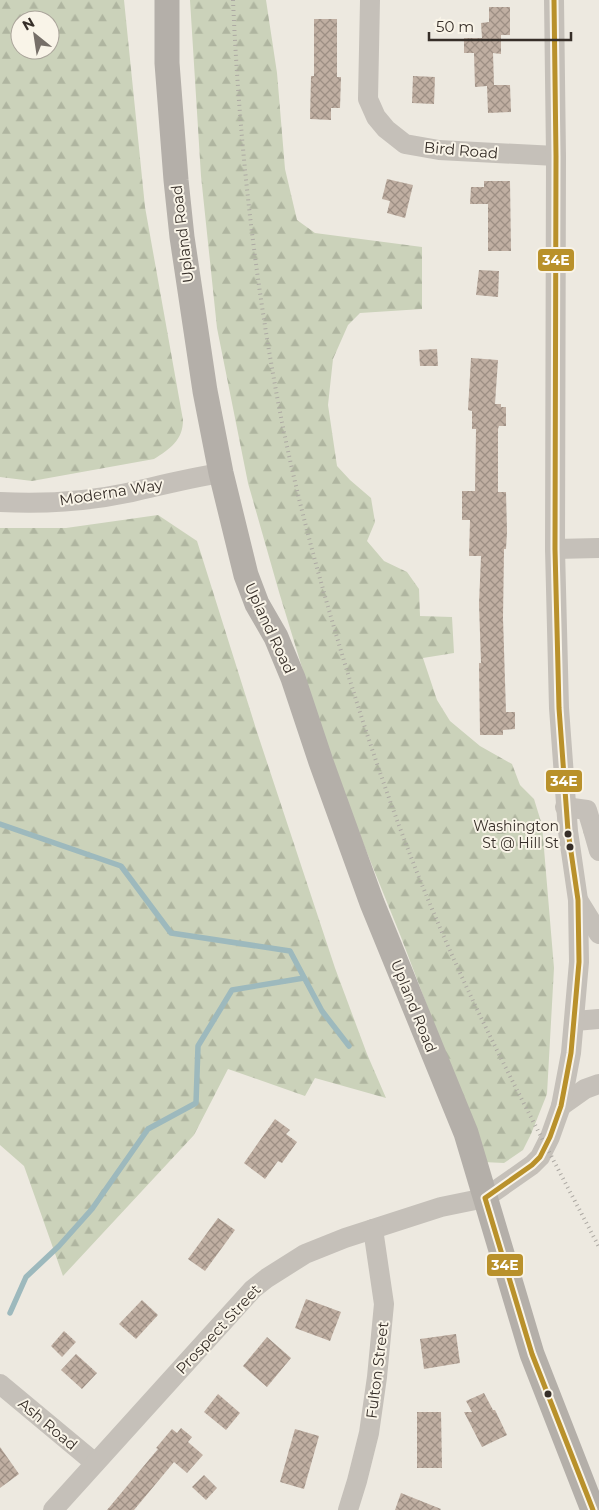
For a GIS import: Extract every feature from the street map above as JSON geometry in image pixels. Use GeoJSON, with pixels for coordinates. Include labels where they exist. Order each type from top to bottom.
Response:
{"type":"FeatureCollection","features":[{"type":"Feature","properties":{"kind":"main road","name":"Upland Road"},"geometry":{"type":"LineString","coordinates":[[167,0],[167,63],[182,237],[205,391],[221,473],[246,575],[257,604],[276,637],[293,678],[345,831],[396,963],[466,1134],[532,1354],[593,1510]]}},
{"type":"Feature","properties":{"kind":"street","name":"Bird Road"},"geometry":{"type":"LineString","coordinates":[[370,0],[368,99],[376,117],[386,129],[405,144],[439,150],[556,156]]}},
{"type":"Feature","properties":{"kind":"street"},"geometry":{"type":"LineString","coordinates":[[554,0],[556,156],[554,549],[559,708],[565,807],[588,905],[599,934]]}},
{"type":"Feature","properties":{"kind":"street","name":"Moderna Way"},"geometry":{"type":"LineString","coordinates":[[0,502],[46,502],[85,499],[125,493],[221,473]]}},
{"type":"Feature","properties":{"kind":"street"},"geometry":{"type":"LineString","coordinates":[[554,549],[599,548]]}},
{"type":"Feature","properties":{"kind":"street"},"geometry":{"type":"LineString","coordinates":[[565,807],[587,810],[596,830],[599,851]]}},
{"type":"Feature","properties":{"kind":"street"},"geometry":{"type":"LineString","coordinates":[[486,1198],[532,1165],[540,1157],[550,1137],[561,1106],[571,1053],[579,962],[588,905]]}},
{"type":"Feature","properties":{"kind":"street"},"geometry":{"type":"LineString","coordinates":[[575,1020],[599,1019]]}},
{"type":"Feature","properties":{"kind":"street"},"geometry":{"type":"LineString","coordinates":[[561,1106],[585,1089],[599,1084]]}},
{"type":"Feature","properties":{"kind":"street","name":"Prospect Street"},"geometry":{"type":"LineString","coordinates":[[53,1510],[253,1289],[267,1278],[305,1254],[345,1238],[441,1207],[486,1198]]}},
{"type":"Feature","properties":{"kind":"street","name":"Fulton Street"},"geometry":{"type":"LineString","coordinates":[[348,1510],[364,1458],[370,1424],[384,1304],[373,1229]]}},
{"type":"Feature","properties":{"kind":"street","name":"Ash Road"},"geometry":{"type":"LineString","coordinates":[[0,1384],[96,1463]]}},
{"type":"Feature","properties":{"kind":"green space"},"geometry":{"type":"Polygon","coordinates":[[[0,0],[124,0],[145,207],[183,420],[181,433],[165,452],[154,459],[32,481],[0,477],[0,0]]]}},
{"type":"Feature","properties":{"kind":"green space"},"geometry":{"type":"Polygon","coordinates":[[[190,0],[266,0],[277,73],[285,169],[297,220],[315,233],[422,247],[422,309],[360,313],[348,325],[333,359],[328,405],[337,466],[371,498],[375,522],[367,541],[384,561],[407,572],[419,589],[420,616],[452,617],[454,653],[423,658],[437,700],[450,721],[480,746],[512,764],[520,785],[534,799],[542,825],[554,968],[547,1094],[523,1150],[504,1163],[483,1162],[401,937],[332,766],[248,483],[217,328],[201,176],[190,0]]]}},
{"type":"Feature","properties":{"kind":"green space"},"geometry":{"type":"Polygon","coordinates":[[[158,515],[197,541],[257,732],[335,968],[367,1054],[386,1098],[315,1078],[305,1096],[228,1069],[194,1135],[63,1276],[24,1166],[0,1145],[0,528],[66,528],[158,515]]]}},
{"type":"Feature","properties":{"kind":"building"},"geometry":{"type":"Polygon","coordinates":[[[489,7],[510,7],[510,35],[501,35],[501,54],[493,53],[494,85],[510,85],[511,112],[488,113],[487,86],[475,87],[474,53],[464,53],[464,38],[482,38],[481,23],[489,22],[489,7]]]}},
{"type":"Feature","properties":{"kind":"building"},"geometry":{"type":"Polygon","coordinates":[[[314,19],[337,19],[337,77],[341,77],[340,108],[331,108],[331,120],[310,119],[311,76],[314,76],[314,19]]]}},
{"type":"Feature","properties":{"kind":"building"},"geometry":{"type":"Polygon","coordinates":[[[413,76],[435,77],[434,104],[412,103],[413,76]]]}},
{"type":"Feature","properties":{"kind":"building"},"geometry":{"type":"Polygon","coordinates":[[[387,179],[413,185],[405,218],[387,213],[390,201],[382,199],[387,179]]]}},
{"type":"Feature","properties":{"kind":"building"},"geometry":{"type":"Polygon","coordinates":[[[484,181],[510,181],[511,251],[488,251],[488,204],[470,204],[471,187],[484,187],[484,181]]]}},
{"type":"Feature","properties":{"kind":"building"},"geometry":{"type":"Polygon","coordinates":[[[479,270],[499,271],[498,297],[476,295],[479,270]]]}},
{"type":"Feature","properties":{"kind":"building"},"geometry":{"type":"Polygon","coordinates":[[[437,349],[438,366],[420,366],[419,350],[437,349]]]}},
{"type":"Feature","properties":{"kind":"building"},"geometry":{"type":"Polygon","coordinates":[[[471,358],[498,360],[495,404],[501,404],[501,407],[506,407],[506,426],[499,426],[498,429],[498,492],[506,492],[507,532],[506,549],[504,549],[503,618],[506,712],[515,712],[515,729],[503,730],[503,735],[480,735],[479,663],[481,663],[479,604],[481,556],[469,556],[470,520],[462,520],[462,491],[475,491],[476,429],[472,429],[472,411],[468,410],[471,358]]]}},
{"type":"Feature","properties":{"kind":"building"},"geometry":{"type":"Polygon","coordinates":[[[275,1119],[290,1130],[286,1134],[297,1142],[282,1163],[278,1161],[265,1179],[244,1163],[275,1119]]]}},
{"type":"Feature","properties":{"kind":"building"},"geometry":{"type":"Polygon","coordinates":[[[218,1218],[235,1230],[205,1271],[188,1259],[218,1218]]]}},
{"type":"Feature","properties":{"kind":"building"},"geometry":{"type":"Polygon","coordinates":[[[306,1299],[341,1312],[330,1341],[295,1328],[306,1299]]]}},
{"type":"Feature","properties":{"kind":"building"},"geometry":{"type":"Polygon","coordinates":[[[142,1300],[158,1315],[136,1339],[119,1324],[142,1300]]]}},
{"type":"Feature","properties":{"kind":"building"},"geometry":{"type":"Polygon","coordinates":[[[64,1331],[76,1342],[62,1357],[51,1346],[64,1331]]]}},
{"type":"Feature","properties":{"kind":"building"},"geometry":{"type":"Polygon","coordinates":[[[456,1334],[460,1363],[424,1369],[420,1339],[456,1334]]]}},
{"type":"Feature","properties":{"kind":"building"},"geometry":{"type":"Polygon","coordinates":[[[267,1337],[291,1358],[267,1387],[243,1366],[267,1337]]]}},
{"type":"Feature","properties":{"kind":"building"},"geometry":{"type":"Polygon","coordinates":[[[76,1354],[97,1373],[82,1389],[61,1370],[76,1354]]]}},
{"type":"Feature","properties":{"kind":"building"},"geometry":{"type":"Polygon","coordinates":[[[484,1393],[507,1435],[482,1447],[464,1412],[472,1412],[466,1401],[484,1393]]]}},
{"type":"Feature","properties":{"kind":"building"},"geometry":{"type":"Polygon","coordinates":[[[218,1394],[240,1413],[226,1430],[204,1412],[218,1394]]]}},
{"type":"Feature","properties":{"kind":"building"},"geometry":{"type":"Polygon","coordinates":[[[417,1412],[441,1412],[442,1468],[417,1468],[417,1412]]]}},
{"type":"Feature","properties":{"kind":"building"},"geometry":{"type":"Polygon","coordinates":[[[181,1428],[192,1437],[188,1442],[203,1455],[187,1473],[174,1462],[134,1510],[107,1510],[158,1449],[156,1448],[172,1429],[177,1433],[181,1428]]]}},
{"type":"Feature","properties":{"kind":"building"},"geometry":{"type":"Polygon","coordinates":[[[295,1429],[319,1436],[304,1489],[280,1482],[295,1429]]]}},
{"type":"Feature","properties":{"kind":"building"},"geometry":{"type":"Polygon","coordinates":[[[0,1447],[19,1474],[0,1488],[0,1447]]]}},
{"type":"Feature","properties":{"kind":"building"},"geometry":{"type":"Polygon","coordinates":[[[204,1475],[217,1488],[206,1500],[192,1487],[204,1475]]]}},
{"type":"Feature","properties":{"kind":"building"},"geometry":{"type":"Polygon","coordinates":[[[401,1493],[441,1509],[395,1510],[401,1493]]]}},
{"type":"Feature","properties":{"kind":"waterway"},"geometry":{"type":"LineString","coordinates":[[0,824],[121,866],[171,933],[290,951],[322,1011],[349,1046]]}},
{"type":"Feature","properties":{"kind":"waterway"},"geometry":{"type":"LineString","coordinates":[[10,1313],[26,1277],[59,1246],[92,1209],[148,1129],[196,1103],[198,1046],[232,990],[304,978]]}},
{"type":"Feature","properties":{"kind":"railway"},"geometry":{"type":"LineString","coordinates":[[233,0],[239,104],[249,207],[271,361],[287,447],[303,516],[331,619],[380,774],[435,916],[493,1042],[599,1247]]}},
{"type":"Feature","properties":{"kind":"transit line","name":"34E"},"geometry":{"type":"LineString","coordinates":[[554,0],[556,156],[555,549],[559,708],[568,831],[578,900],[579,962],[571,1053],[561,1106],[550,1137],[540,1157],[532,1165],[485,1198],[532,1354],[593,1510]]}},
{"type":"Feature","properties":{"kind":"place","name":"Washington St @ Hill St"},"geometry":{"type":"Point","coordinates":[568,834]}}]}
